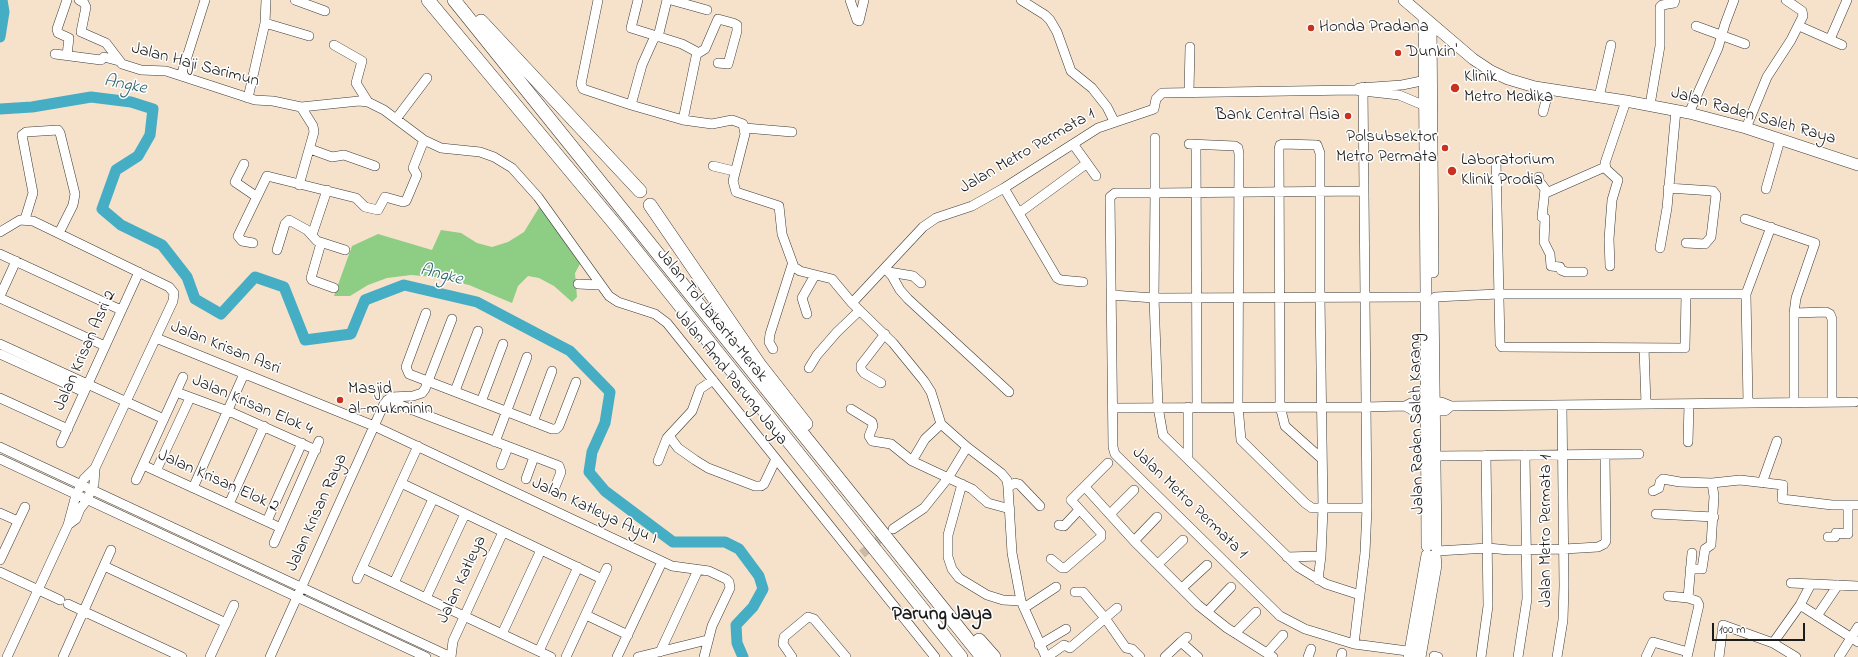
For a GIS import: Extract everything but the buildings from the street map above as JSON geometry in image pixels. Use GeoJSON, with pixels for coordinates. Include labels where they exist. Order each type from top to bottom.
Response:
{"type":"FeatureCollection","features":[{"type":"Feature","properties":{"kind":"highway","name":"Jalan Tol Jakarta–Merak"},"geometry":{"type":"LineString","coordinates":[[428,0],[618,228],[961,657]]}},
{"type":"Feature","properties":{"kind":"highway","name":"Jalan Tol Jakarta–Merak"},"geometry":{"type":"LineString","coordinates":[[456,0],[982,657]]}},
{"type":"Feature","properties":{"kind":"highway"},"geometry":{"type":"LineString","coordinates":[[456,0],[475,15],[505,46],[640,191]]}},
{"type":"Feature","properties":{"kind":"highway"},"geometry":{"type":"LineString","coordinates":[[650,205],[764,370],[874,512],[994,657]]}},
{"type":"Feature","properties":{"kind":"main road","name":"Jalan Raden Saleh Raya"},"geometry":{"type":"LineString","coordinates":[[1404,0],[1491,71],[1528,85],[1689,113],[1746,128],[1858,165]]}},
{"type":"Feature","properties":{"kind":"main road","name":"Jalan Raden Saleh Karang"},"geometry":{"type":"LineString","coordinates":[[1428,21],[1427,105],[1433,551]]}},
{"type":"Feature","properties":{"kind":"main road","name":"Jalan Raden Saleh Karang"},"geometry":{"type":"LineString","coordinates":[[1415,655],[1433,551],[1436,456],[1431,407]]}},
{"type":"Feature","properties":{"kind":"street"},"geometry":{"type":"LineString","coordinates":[[67,0],[56,29],[58,33],[69,38],[67,55]]}},
{"type":"Feature","properties":{"kind":"street","name":"Jalan Haji Sarimun"},"geometry":{"type":"LineString","coordinates":[[78,0],[84,3],[86,7],[81,32],[106,43],[119,61],[141,70],[166,71],[248,98],[277,101],[301,107]]}},
{"type":"Feature","properties":{"kind":"street"},"geometry":{"type":"LineString","coordinates":[[181,76],[205,0]]}},
{"type":"Feature","properties":{"kind":"street"},"geometry":{"type":"LineString","coordinates":[[248,98],[265,23],[266,0]]}},
{"type":"Feature","properties":{"kind":"street"},"geometry":{"type":"LineString","coordinates":[[295,0],[325,11]]}},
{"type":"Feature","properties":{"kind":"street"},"geometry":{"type":"LineString","coordinates":[[598,0],[581,87],[585,90],[631,105],[683,120],[712,124],[738,121],[743,124],[745,128],[734,171],[733,181],[736,192],[779,206],[782,234],[792,265],[796,270],[832,279],[859,311],[884,334],[928,387],[941,424],[967,447],[1001,473],[1006,480],[1010,509],[1012,554],[1022,604],[1039,645],[1046,657],[1064,645],[1070,648],[1118,608]]}},
{"type":"Feature","properties":{"kind":"street"},"geometry":{"type":"LineString","coordinates":[[638,0],[631,28],[693,49],[697,54]]}},
{"type":"Feature","properties":{"kind":"street"},"geometry":{"type":"LineString","coordinates":[[631,105],[642,65],[657,37],[667,0]]}},
{"type":"Feature","properties":{"kind":"street"},"geometry":{"type":"LineString","coordinates":[[671,0],[707,10]]}},
{"type":"Feature","properties":{"kind":"street"},"geometry":{"type":"LineString","coordinates":[[850,0],[857,20],[860,19],[864,0]]}},
{"type":"Feature","properties":{"kind":"street"},"geometry":{"type":"LineString","coordinates":[[1021,0],[1046,15],[1050,20],[1057,32],[1071,72],[1092,88],[1107,107],[1114,121]]}},
{"type":"Feature","properties":{"kind":"street"},"geometry":{"type":"LineString","coordinates":[[1650,105],[1660,46],[1660,7],[1662,5],[1674,3],[1675,0]]}},
{"type":"Feature","properties":{"kind":"street"},"geometry":{"type":"LineString","coordinates":[[1746,128],[1773,66],[1799,26],[1803,12],[1786,0]]}},
{"type":"Feature","properties":{"kind":"street"},"geometry":{"type":"LineString","coordinates":[[1831,37],[1847,0]]}},
{"type":"Feature","properties":{"kind":"street"},"geometry":{"type":"LineString","coordinates":[[1689,113],[1718,48],[1732,1]]}},
{"type":"Feature","properties":{"kind":"street"},"geometry":{"type":"LineString","coordinates":[[683,120],[697,54],[705,49],[718,19],[737,25],[730,60],[727,64],[718,63]]}},
{"type":"Feature","properties":{"kind":"street"},"geometry":{"type":"LineString","coordinates":[[265,23],[309,36]]}},
{"type":"Feature","properties":{"kind":"street"},"geometry":{"type":"LineString","coordinates":[[1696,26],[1745,44]]}},
{"type":"Feature","properties":{"kind":"street"},"geometry":{"type":"LineString","coordinates":[[1799,26],[1842,45]]}},
{"type":"Feature","properties":{"kind":"street"},"geometry":{"type":"LineString","coordinates":[[334,45],[362,61],[356,83],[368,102]]}},
{"type":"Feature","properties":{"kind":"street"},"geometry":{"type":"LineString","coordinates":[[1599,97],[1611,45]]}},
{"type":"Feature","properties":{"kind":"street"},"geometry":{"type":"LineString","coordinates":[[1189,91],[1190,47]]}},
{"type":"Feature","properties":{"kind":"street"},"geometry":{"type":"LineString","coordinates":[[55,54],[102,60],[104,57],[119,61]]}},
{"type":"Feature","properties":{"kind":"street"},"geometry":{"type":"LineString","coordinates":[[396,119],[428,78]]}},
{"type":"Feature","properties":{"kind":"street","name":"Jalan Metro Permata 1"},"geometry":{"type":"LineString","coordinates":[[852,303],[887,270],[905,244],[923,227],[936,218],[972,206],[1004,188],[1098,128],[1114,121],[1154,110],[1156,99],[1162,93],[1189,91],[1360,90],[1402,85],[1427,79]]}},
{"type":"Feature","properties":{"kind":"street"},"geometry":{"type":"LineString","coordinates":[[1543,112],[1549,89]]}},
{"type":"Feature","properties":{"kind":"street"},"geometry":{"type":"LineString","coordinates":[[1354,644],[1365,553],[1367,508],[1363,191],[1360,90]]}},
{"type":"Feature","properties":{"kind":"street","name":"Jalan Metro Permata 1"},"geometry":{"type":"LineString","coordinates":[[1360,90],[1399,95],[1427,105]]}},
{"type":"Feature","properties":{"kind":"street","name":"Jalan Amd Parung Jaya"},"geometry":{"type":"LineString","coordinates":[[301,107],[359,101],[368,102],[384,110],[424,140],[448,149],[486,154],[512,168],[538,198],[599,285],[613,299],[655,314],[662,319],[776,459],[858,556],[934,657]]}},
{"type":"Feature","properties":{"kind":"street"},"geometry":{"type":"LineString","coordinates":[[1546,193],[1605,166],[1626,101]]}},
{"type":"Feature","properties":{"kind":"street"},"geometry":{"type":"LineString","coordinates":[[299,185],[310,149],[314,129],[301,107]]}},
{"type":"Feature","properties":{"kind":"street"},"geometry":{"type":"LineString","coordinates":[[1660,248],[1676,110]]}},
{"type":"Feature","properties":{"kind":"street"},"geometry":{"type":"LineString","coordinates":[[745,128],[792,132]]}},
{"type":"Feature","properties":{"kind":"street"},"geometry":{"type":"LineString","coordinates":[[0,232],[15,222],[25,219],[33,193],[22,135],[26,132],[58,130],[60,132],[75,194],[73,205],[59,233]]}},
{"type":"Feature","properties":{"kind":"street","name":"Jalan Metro Permata 1"},"geometry":{"type":"LineString","coordinates":[[1156,138],[1154,298],[1158,407],[1163,435],[1287,557],[1307,574],[1318,580],[1360,595]]}},
{"type":"Feature","properties":{"kind":"street"},"geometry":{"type":"LineString","coordinates":[[253,243],[242,241],[238,237],[268,175],[299,185],[327,190],[356,198],[365,207],[376,210],[380,208],[385,197],[405,202],[417,175],[413,168],[424,140]]}},
{"type":"Feature","properties":{"kind":"street"},"geometry":{"type":"LineString","coordinates":[[1766,190],[1780,140]]}},
{"type":"Feature","properties":{"kind":"street"},"geometry":{"type":"LineString","coordinates":[[1073,144],[1096,176]]}},
{"type":"Feature","properties":{"kind":"street"},"geometry":{"type":"LineString","coordinates":[[1318,580],[1321,556],[1323,508],[1320,297],[1320,153],[1318,146],[1283,144],[1279,147],[1280,406],[1285,426],[1322,459]]}},
{"type":"Feature","properties":{"kind":"street"},"geometry":{"type":"LineString","coordinates":[[1188,458],[1192,407],[1196,297],[1196,194],[1193,145],[1226,145],[1238,148],[1238,406],[1241,440],[1305,503],[1312,508],[1367,508]]}},
{"type":"Feature","properties":{"kind":"street"},"geometry":{"type":"LineString","coordinates":[[310,149],[332,157],[344,155],[375,166]]}},
{"type":"Feature","properties":{"kind":"street"},"geometry":{"type":"LineString","coordinates":[[1496,161],[1498,294],[1500,344],[1502,347],[1685,348],[1686,295]]}},
{"type":"Feature","properties":{"kind":"street"},"geometry":{"type":"LineString","coordinates":[[244,164],[235,182],[257,197]]}},
{"type":"Feature","properties":{"kind":"street"},"geometry":{"type":"LineString","coordinates":[[1019,213],[1086,164]]}},
{"type":"Feature","properties":{"kind":"street"},"geometry":{"type":"LineString","coordinates":[[714,166],[734,171]]}},
{"type":"Feature","properties":{"kind":"street"},"geometry":{"type":"LineString","coordinates":[[1605,166],[1618,180],[1612,200],[1609,239],[1610,266]]}},
{"type":"Feature","properties":{"kind":"street"},"geometry":{"type":"LineString","coordinates":[[1538,177],[1539,181],[1544,186],[1546,193],[1542,217],[1545,218],[1544,242],[1550,254],[1551,266],[1560,267],[1561,270],[1566,272],[1583,272]]}},
{"type":"Feature","properties":{"kind":"street"},"geometry":{"type":"LineString","coordinates":[[1004,188],[1057,278],[1061,280],[1083,282]]}},
{"type":"Feature","properties":{"kind":"street"},"geometry":{"type":"LineString","coordinates":[[1668,188],[1713,191],[1716,195],[1710,237],[1706,244],[1686,243]]}},
{"type":"Feature","properties":{"kind":"street"},"geometry":{"type":"LineString","coordinates":[[312,235],[327,190]]}},
{"type":"Feature","properties":{"kind":"street","name":"Jalan Metro Permata 1"},"geometry":{"type":"LineString","coordinates":[[1363,191],[1238,192],[1196,194],[1115,193],[1111,195],[1113,447],[1115,454],[1280,616],[1305,629],[1354,644],[1415,655]]}},
{"type":"Feature","properties":{"kind":"street","name":"Jalan Krisan Asri"},"geometry":{"type":"LineString","coordinates":[[25,219],[59,233],[169,287],[174,293],[173,301],[156,338],[374,426]]}},
{"type":"Feature","properties":{"kind":"street"},"geometry":{"type":"LineString","coordinates":[[1745,219],[1815,243],[1796,298],[1794,313],[1794,403]]}},
{"type":"Feature","properties":{"kind":"street"},"geometry":{"type":"LineString","coordinates":[[277,250],[282,232],[288,220],[307,230],[315,240],[345,250]]}},
{"type":"Feature","properties":{"kind":"street"},"geometry":{"type":"LineString","coordinates":[[1748,403],[1746,294],[1771,227]]}},
{"type":"Feature","properties":{"kind":"street"},"geometry":{"type":"LineString","coordinates":[[322,243],[311,278],[312,280],[334,288]]}},
{"type":"Feature","properties":{"kind":"street"},"geometry":{"type":"LineString","coordinates":[[0,254],[121,310]]}},
{"type":"Feature","properties":{"kind":"street"},"geometry":{"type":"LineString","coordinates":[[16,261],[0,297],[105,346]]}},
{"type":"Feature","properties":{"kind":"street"},"geometry":{"type":"LineString","coordinates":[[773,349],[769,342],[770,334],[792,265]]}},
{"type":"Feature","properties":{"kind":"street"},"geometry":{"type":"LineString","coordinates":[[887,270],[913,276],[921,283]]}},
{"type":"Feature","properties":{"kind":"street"},"geometry":{"type":"LineString","coordinates":[[887,270],[900,290],[908,299],[1009,392]]}},
{"type":"Feature","properties":{"kind":"street","name":"Jalan Krisan Asri 2"},"geometry":{"type":"LineString","coordinates":[[62,443],[139,272]]}},
{"type":"Feature","properties":{"kind":"street"},"geometry":{"type":"LineString","coordinates":[[806,314],[802,298],[814,275]]}},
{"type":"Feature","properties":{"kind":"street"},"geometry":{"type":"LineString","coordinates":[[578,284],[599,285]]}},
{"type":"Feature","properties":{"kind":"street"},"geometry":{"type":"LineString","coordinates":[[1112,295],[1154,298],[1430,297],[1498,294],[1746,294]]}},
{"type":"Feature","properties":{"kind":"street"},"geometry":{"type":"LineString","coordinates":[[809,368],[817,355],[837,332],[859,311]]}},
{"type":"Feature","properties":{"kind":"street"},"geometry":{"type":"LineString","coordinates":[[1794,313],[1826,312],[1830,314],[1832,319],[1832,402]]}},
{"type":"Feature","properties":{"kind":"street"},"geometry":{"type":"LineString","coordinates":[[426,313],[406,371],[409,374],[552,429],[556,429],[576,382]]}},
{"type":"Feature","properties":{"kind":"street"},"geometry":{"type":"LineString","coordinates":[[387,400],[391,397],[406,397],[422,393],[452,320]]}},
{"type":"Feature","properties":{"kind":"street"},"geometry":{"type":"LineString","coordinates":[[455,392],[478,331]]}},
{"type":"Feature","properties":{"kind":"street"},"geometry":{"type":"LineString","coordinates":[[882,383],[864,373],[861,369],[861,365],[884,334]]}},
{"type":"Feature","properties":{"kind":"street"},"geometry":{"type":"LineString","coordinates":[[7,657],[68,525],[76,520],[76,495],[80,486],[89,473],[95,468],[156,338]]}},
{"type":"Feature","properties":{"kind":"street"},"geometry":{"type":"LineString","coordinates":[[0,344],[86,388]]}},
{"type":"Feature","properties":{"kind":"street"},"geometry":{"type":"LineString","coordinates":[[481,402],[503,344]]}},
{"type":"Feature","properties":{"kind":"street"},"geometry":{"type":"LineString","coordinates":[[1644,348],[1646,404]]}},
{"type":"Feature","properties":{"kind":"street"},"geometry":{"type":"LineString","coordinates":[[0,354],[126,402],[164,419]]}},
{"type":"Feature","properties":{"kind":"street"},"geometry":{"type":"LineString","coordinates":[[494,442],[527,357]]}},
{"type":"Feature","properties":{"kind":"street"},"geometry":{"type":"LineString","coordinates":[[533,422],[552,371]]}},
{"type":"Feature","properties":{"kind":"street"},"geometry":{"type":"LineString","coordinates":[[193,488],[244,374]]}},
{"type":"Feature","properties":{"kind":"street"},"geometry":{"type":"LineString","coordinates":[[136,480],[182,377]]}},
{"type":"Feature","properties":{"kind":"street"},"geometry":{"type":"LineString","coordinates":[[658,461],[669,436],[692,411],[700,390],[713,380]]}},
{"type":"Feature","properties":{"kind":"street","name":"Jalan Krisan Elok 4"},"geometry":{"type":"LineString","coordinates":[[176,392],[228,411],[302,443],[317,445],[281,528]]}},
{"type":"Feature","properties":{"kind":"street"},"geometry":{"type":"LineString","coordinates":[[0,398],[68,429]]}},
{"type":"Feature","properties":{"kind":"street"},"geometry":{"type":"LineString","coordinates":[[156,471],[190,398]]}},
{"type":"Feature","properties":{"kind":"street"},"geometry":{"type":"LineString","coordinates":[[387,400],[561,468],[555,487]]}},
{"type":"Feature","properties":{"kind":"street","name":"Jalan Krisan Raya"},"geometry":{"type":"LineString","coordinates":[[270,657],[387,400]]}},
{"type":"Feature","properties":{"kind":"street"},"geometry":{"type":"LineString","coordinates":[[1113,408],[1405,406],[1412,410],[1431,407],[1444,402],[1451,406],[1855,402]]}},
{"type":"Feature","properties":{"kind":"street"},"geometry":{"type":"LineString","coordinates":[[1688,442],[1689,404]]}},
{"type":"Feature","properties":{"kind":"street","name":"Jalan Metro Permata 1"},"geometry":{"type":"LineString","coordinates":[[1557,657],[1563,620],[1564,549],[1562,405]]}},
{"type":"Feature","properties":{"kind":"street"},"geometry":{"type":"LineString","coordinates":[[851,409],[872,422],[869,436],[872,441],[891,444],[912,460],[972,488],[988,503],[1010,509]]}},
{"type":"Feature","properties":{"kind":"street"},"geometry":{"type":"LineString","coordinates":[[912,460],[925,439],[941,424]]}},
{"type":"Feature","properties":{"kind":"street"},"geometry":{"type":"LineString","coordinates":[[229,504],[264,426]]}},
{"type":"Feature","properties":{"kind":"street","name":"Jalan Katleya Ayu I"},"geometry":{"type":"LineString","coordinates":[[374,426],[662,562],[680,568],[709,571],[726,579],[730,585],[730,592],[712,626],[707,640],[704,657]]}},
{"type":"Feature","properties":{"kind":"street"},"geometry":{"type":"LineString","coordinates":[[669,436],[678,448],[708,468],[755,486],[761,486],[764,484],[776,459]]}},
{"type":"Feature","properties":{"kind":"street"},"geometry":{"type":"LineString","coordinates":[[1762,483],[1777,441]]}},
{"type":"Feature","properties":{"kind":"street"},"geometry":{"type":"LineString","coordinates":[[267,521],[302,443]]}},
{"type":"Feature","properties":{"kind":"street"},"geometry":{"type":"LineString","coordinates":[[357,579],[418,446]]}},
{"type":"Feature","properties":{"kind":"street"},"geometry":{"type":"LineString","coordinates":[[0,447],[80,486],[302,588],[440,655],[451,657]]}},
{"type":"Feature","properties":{"kind":"street"},"geometry":{"type":"LineString","coordinates":[[501,465],[508,447]]}},
{"type":"Feature","properties":{"kind":"street"},"geometry":{"type":"LineString","coordinates":[[893,529],[924,508],[948,478],[967,447]]}},
{"type":"Feature","properties":{"kind":"street"},"geometry":{"type":"LineString","coordinates":[[1433,551],[1488,548],[1564,549],[1598,547],[1604,544],[1606,541],[1605,454]]}},
{"type":"Feature","properties":{"kind":"street"},"geometry":{"type":"LineString","coordinates":[[1436,456],[1639,454]]}},
{"type":"Feature","properties":{"kind":"street"},"geometry":{"type":"LineString","coordinates":[[1481,657],[1488,606],[1486,455]]}},
{"type":"Feature","properties":{"kind":"street"},"geometry":{"type":"LineString","coordinates":[[1518,657],[1527,599],[1525,455]]}},
{"type":"Feature","properties":{"kind":"street"},"geometry":{"type":"LineString","coordinates":[[526,480],[534,457]]}},
{"type":"Feature","properties":{"kind":"street"},"geometry":{"type":"LineString","coordinates":[[0,459],[426,657]]}},
{"type":"Feature","properties":{"kind":"street"},"geometry":{"type":"LineString","coordinates":[[1051,560],[1062,568],[1065,568],[1100,538],[1101,533],[1071,500],[1108,463]]}},
{"type":"Feature","properties":{"kind":"street","name":"Jalan Krisan Elok 2"},"geometry":{"type":"LineString","coordinates":[[143,465],[281,528]]}},
{"type":"Feature","properties":{"kind":"street"},"geometry":{"type":"LineString","coordinates":[[77,507],[87,500],[92,491],[96,476],[95,468]]}},
{"type":"Feature","properties":{"kind":"street"},"geometry":{"type":"LineString","coordinates":[[1653,491],[1659,488],[1660,482],[1663,479],[1680,482],[1712,483],[1740,480],[1783,485],[1782,499],[1858,505]]}},
{"type":"Feature","properties":{"kind":"street"},"geometry":{"type":"LineString","coordinates":[[401,483],[602,579]]}},
{"type":"Feature","properties":{"kind":"street"},"geometry":{"type":"LineString","coordinates":[[1008,487],[1015,483],[1019,484],[1040,506]]}},
{"type":"Feature","properties":{"kind":"street"},"geometry":{"type":"LineString","coordinates":[[1690,569],[1702,569],[1705,549],[1711,545],[1714,517],[1712,483]]}},
{"type":"Feature","properties":{"kind":"street"},"geometry":{"type":"LineString","coordinates":[[962,484],[948,535],[948,556],[952,569],[959,578],[987,595],[1022,604],[1056,587]]}},
{"type":"Feature","properties":{"kind":"street"},"geometry":{"type":"LineString","coordinates":[[1085,487],[1134,541],[1207,612],[1270,655],[1283,635]]}},
{"type":"Feature","properties":{"kind":"street"},"geometry":{"type":"LineString","coordinates":[[1110,514],[1134,490]]}},
{"type":"Feature","properties":{"kind":"street"},"geometry":{"type":"LineString","coordinates":[[394,583],[433,499]]}},
{"type":"Feature","properties":{"kind":"street"},"geometry":{"type":"LineString","coordinates":[[1828,536],[1835,537],[1836,533],[1848,534],[1848,505]]}},
{"type":"Feature","properties":{"kind":"street"},"geometry":{"type":"LineString","coordinates":[[0,560],[25,507]]}},
{"type":"Feature","properties":{"kind":"street"},"geometry":{"type":"LineString","coordinates":[[1060,528],[1079,510]]}},
{"type":"Feature","properties":{"kind":"street"},"geometry":{"type":"LineString","coordinates":[[0,513],[18,521]]}},
{"type":"Feature","properties":{"kind":"street"},"geometry":{"type":"LineString","coordinates":[[426,598],[465,514]]}},
{"type":"Feature","properties":{"kind":"street"},"geometry":{"type":"LineString","coordinates":[[1656,514],[1714,517]]}},
{"type":"Feature","properties":{"kind":"street"},"geometry":{"type":"LineString","coordinates":[[1134,541],[1157,517]]}},
{"type":"Feature","properties":{"kind":"street"},"geometry":{"type":"LineString","coordinates":[[274,543],[281,528]]}},
{"type":"Feature","properties":{"kind":"street","name":"Jalan Katleya"},"geometry":{"type":"LineString","coordinates":[[451,657],[453,641],[503,532]]}},
{"type":"Feature","properties":{"kind":"street"},"geometry":{"type":"LineString","coordinates":[[1158,564],[1182,540]]}},
{"type":"Feature","properties":{"kind":"street"},"geometry":{"type":"LineString","coordinates":[[63,657],[111,550]]}},
{"type":"Feature","properties":{"kind":"street"},"geometry":{"type":"LineString","coordinates":[[502,634],[542,550]]}},
{"type":"Feature","properties":{"kind":"street"},"geometry":{"type":"LineString","coordinates":[[1688,598],[1692,553]]}},
{"type":"Feature","properties":{"kind":"street"},"geometry":{"type":"LineString","coordinates":[[1287,557],[1321,556]]}},
{"type":"Feature","properties":{"kind":"street"},"geometry":{"type":"LineString","coordinates":[[617,657],[662,562]]}},
{"type":"Feature","properties":{"kind":"street"},"geometry":{"type":"LineString","coordinates":[[1182,588],[1206,564]]}},
{"type":"Feature","properties":{"kind":"street"},"geometry":{"type":"LineString","coordinates":[[104,566],[226,623]]}},
{"type":"Feature","properties":{"kind":"street"},"geometry":{"type":"LineString","coordinates":[[539,651],[578,567]]}},
{"type":"Feature","properties":{"kind":"street"},"geometry":{"type":"LineString","coordinates":[[362,568],[551,657]]}},
{"type":"Feature","properties":{"kind":"street"},"geometry":{"type":"LineString","coordinates":[[566,657],[607,568]]}},
{"type":"Feature","properties":{"kind":"street"},"geometry":{"type":"LineString","coordinates":[[660,652],[698,570]]}},
{"type":"Feature","properties":{"kind":"street"},"geometry":{"type":"LineString","coordinates":[[0,572],[182,657]]}},
{"type":"Feature","properties":{"kind":"street"},"geometry":{"type":"LineString","coordinates":[[1791,583],[1858,586]]}},
{"type":"Feature","properties":{"kind":"street"},"geometry":{"type":"LineString","coordinates":[[1773,643],[1800,605],[1811,584]]}},
{"type":"Feature","properties":{"kind":"street"},"geometry":{"type":"LineString","coordinates":[[1816,616],[1838,585]]}},
{"type":"Feature","properties":{"kind":"street"},"geometry":{"type":"LineString","coordinates":[[1207,612],[1231,587]]}},
{"type":"Feature","properties":{"kind":"street"},"geometry":{"type":"LineString","coordinates":[[1075,592],[1083,592],[1105,618],[1126,648],[1132,649],[1140,657]]}},
{"type":"Feature","properties":{"kind":"street"},"geometry":{"type":"LineString","coordinates":[[1646,657],[1651,644],[1654,642],[1688,655],[1699,605],[1697,601],[1688,598],[1668,596]]}},
{"type":"Feature","properties":{"kind":"street"},"geometry":{"type":"LineString","coordinates":[[210,657],[234,605]]}},
{"type":"Feature","properties":{"kind":"street"},"geometry":{"type":"LineString","coordinates":[[1800,605],[1855,640]]}},
{"type":"Feature","properties":{"kind":"street"},"geometry":{"type":"LineString","coordinates":[[1236,633],[1256,612]]}},
{"type":"Feature","properties":{"kind":"street"},"geometry":{"type":"LineString","coordinates":[[586,615],[628,635]]}},
{"type":"Feature","properties":{"kind":"street"},"geometry":{"type":"LineString","coordinates":[[792,657],[783,644],[784,636],[808,617],[814,619],[846,657]]}},
{"type":"Feature","properties":{"kind":"street"},"geometry":{"type":"LineString","coordinates":[[1719,657],[1723,625],[1773,643],[1796,657]]}},
{"type":"Feature","properties":{"kind":"street"},"geometry":{"type":"LineString","coordinates":[[1839,657],[1855,640],[1858,627]]}},
{"type":"Feature","properties":{"kind":"street"},"geometry":{"type":"LineString","coordinates":[[1039,645],[1066,629]]}},
{"type":"Feature","properties":{"kind":"street"},"geometry":{"type":"LineString","coordinates":[[1165,657],[1184,639],[1198,657]]}},
{"type":"Feature","properties":{"kind":"street"},"geometry":{"type":"LineString","coordinates":[[638,657],[707,640]]}},
{"type":"Feature","properties":{"kind":"street","name":"Jalan Katleya"},"geometry":{"type":"LineString","coordinates":[[440,655],[453,641]]}},
{"type":"Feature","properties":{"kind":"green space"},"geometry":{"type":"Polygon","coordinates":[[[540,206],[580,264],[575,273],[577,297],[572,302],[554,286],[539,278],[528,276],[518,286],[512,303],[469,285],[434,277],[411,275],[387,278],[368,285],[350,296],[334,296],[352,246],[378,234],[432,250],[441,230],[461,233],[477,243],[492,247],[508,242],[524,232],[540,206]]]}},
{"type":"Feature","properties":{"kind":"waterway","name":"Angke"},"geometry":{"type":"LineString","coordinates":[[0,37],[4,12],[2,0]]}},
{"type":"Feature","properties":{"kind":"waterway","name":"Angke"},"geometry":{"type":"LineString","coordinates":[[0,109],[32,107],[91,97],[131,102],[153,109],[150,135],[138,156],[116,170],[102,209],[121,225],[162,245],[187,277],[195,299],[221,314],[255,277],[284,287],[305,340],[351,334],[365,300],[404,285],[477,302],[570,351],[610,392],[605,423],[592,452],[589,472],[605,491],[673,542],[725,542],[739,549],[759,576],[763,589],[753,607],[736,625],[737,643],[743,657]]}},
{"type":"Feature","properties":{"kind":"tunnel"},"geometry":{"type":"LineString","coordinates":[[862,554],[888,532]]}},
{"type":"Feature","properties":{"kind":"place","name":"Honda Pradana"},"geometry":{"type":"Point","coordinates":[1311,28]}},
{"type":"Feature","properties":{"kind":"place","name":"Dunkin'"},"geometry":{"type":"Point","coordinates":[1398,53]}},
{"type":"Feature","properties":{"kind":"place","name":"Klinik Metro Medika"},"geometry":{"type":"Point","coordinates":[1455,88]}},
{"type":"Feature","properties":{"kind":"place","name":"Bank Central Asia"},"geometry":{"type":"Point","coordinates":[1348,116]}},
{"type":"Feature","properties":{"kind":"place","name":"Polsubsektor Metro Permata"},"geometry":{"type":"Point","coordinates":[1445,148]}},
{"type":"Feature","properties":{"kind":"place","name":"Laboratorium Klinik Prodia"},"geometry":{"type":"Point","coordinates":[1452,171]}},
{"type":"Feature","properties":{"kind":"place","name":"Masjid al-mukminin"},"geometry":{"type":"Point","coordinates":[340,400]}},
{"type":"Feature","properties":{"kind":"district","name":"Parung Jaya"},"geometry":{"type":"Point","coordinates":[942,616]}}]}
